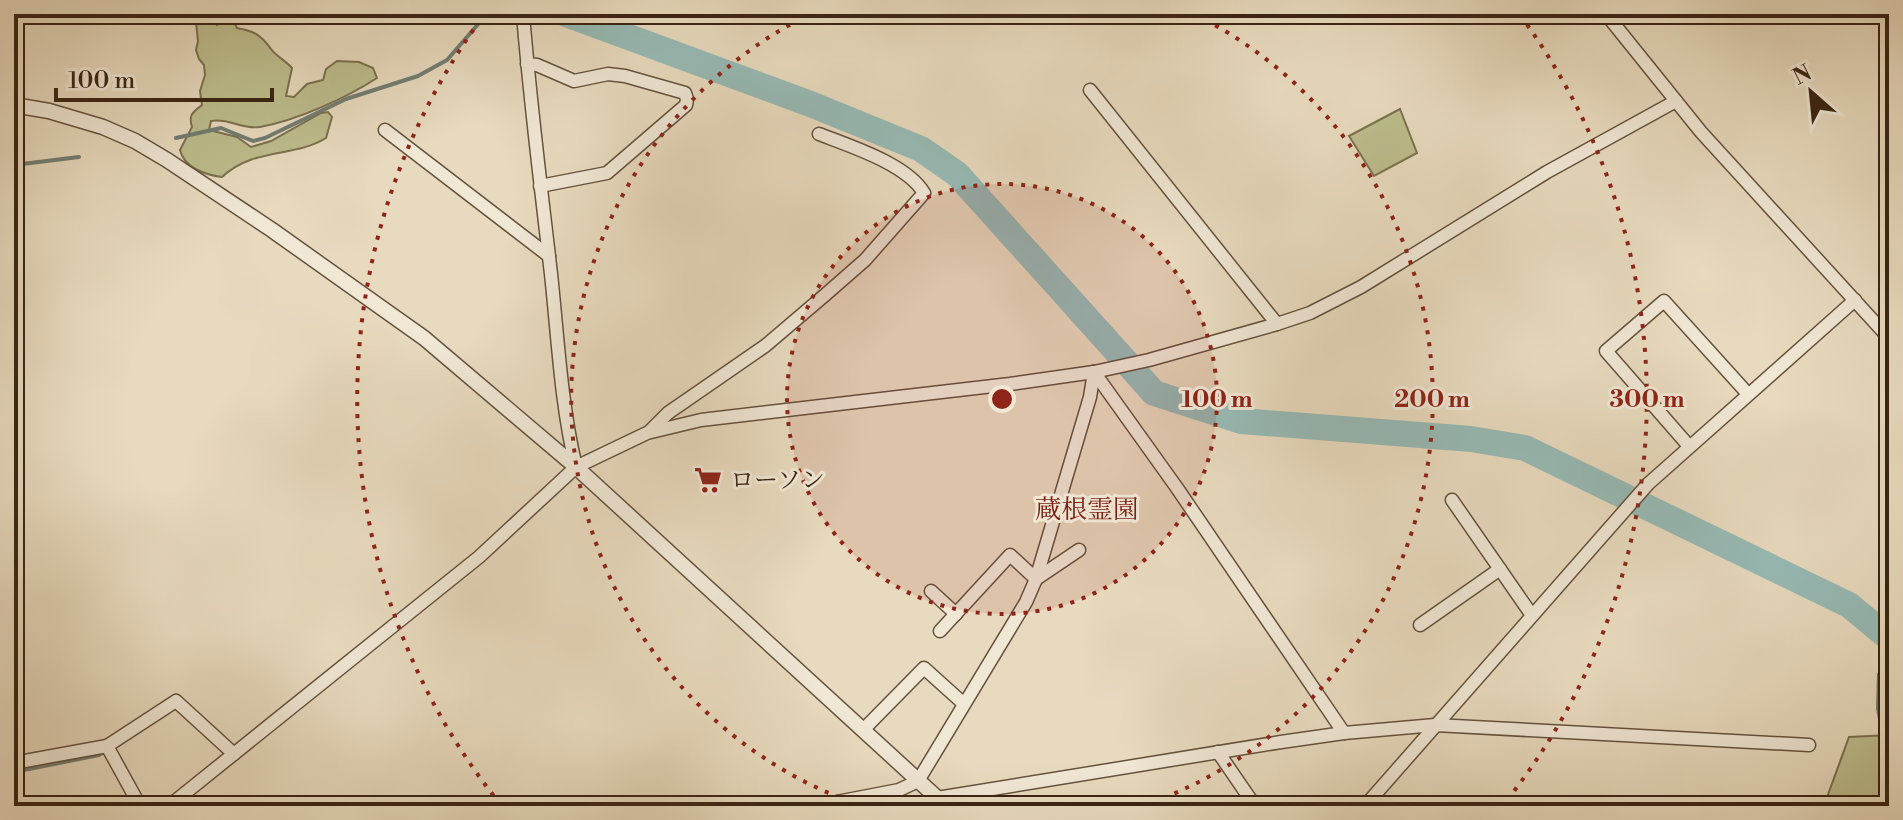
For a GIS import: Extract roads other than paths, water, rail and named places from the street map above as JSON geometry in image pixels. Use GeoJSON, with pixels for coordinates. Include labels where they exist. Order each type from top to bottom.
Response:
{"type":"FeatureCollection","features":[{"type":"Feature","properties":{"kind":"street"},"geometry":{"type":"LineString","coordinates":[[523,14],[566,426],[576,467]]}},
{"type":"Feature","properties":{"kind":"street"},"geometry":{"type":"LineString","coordinates":[[1606,14],[1701,132],[1889,338]]}},
{"type":"Feature","properties":{"kind":"street"},"geometry":{"type":"LineString","coordinates":[[527,64],[537,65],[574,81],[608,74],[625,76],[685,93],[687,99],[686,105],[607,173],[540,186]]}},
{"type":"Feature","properties":{"kind":"street"},"geometry":{"type":"LineString","coordinates":[[1090,90],[1277,324]]}},
{"type":"Feature","properties":{"kind":"street"},"geometry":{"type":"LineString","coordinates":[[169,806],[479,557],[576,467],[647,433],[701,420],[1094,372],[1277,324],[1310,313],[1361,287],[1547,172],[1676,101]]}},
{"type":"Feature","properties":{"kind":"street"},"geometry":{"type":"LineString","coordinates":[[14,105],[49,111],[103,127],[135,141],[424,338],[576,467],[941,802],[1218,752],[1344,733],[1435,725],[1809,745]]}},
{"type":"Feature","properties":{"kind":"street"},"geometry":{"type":"LineString","coordinates":[[385,130],[549,256]]}},
{"type":"Feature","properties":{"kind":"street"},"geometry":{"type":"LineString","coordinates":[[647,433],[668,413],[765,346],[825,295],[865,260],[924,193],[889,165],[819,134]]}},
{"type":"Feature","properties":{"kind":"street"},"geometry":{"type":"LineString","coordinates":[[1365,806],[1648,484],[1688,445],[1855,300]]}},
{"type":"Feature","properties":{"kind":"street"},"geometry":{"type":"LineString","coordinates":[[1688,445],[1606,351],[1664,301],[1748,394]]}},
{"type":"Feature","properties":{"kind":"street"},"geometry":{"type":"LineString","coordinates":[[816,806],[899,790],[918,781],[1026,602],[1036,579],[1090,397],[1094,372]]}},
{"type":"Feature","properties":{"kind":"street"},"geometry":{"type":"LineString","coordinates":[[1094,372],[1344,733]]}},
{"type":"Feature","properties":{"kind":"street"},"geometry":{"type":"LineString","coordinates":[[1452,500],[1531,614]]}},
{"type":"Feature","properties":{"kind":"street"},"geometry":{"type":"LineString","coordinates":[[1036,579],[1079,550]]}},
{"type":"Feature","properties":{"kind":"street"},"geometry":{"type":"LineString","coordinates":[[940,631],[1010,555],[1036,579]]}},
{"type":"Feature","properties":{"kind":"street"},"geometry":{"type":"LineString","coordinates":[[1420,625],[1500,569]]}},
{"type":"Feature","properties":{"kind":"street"},"geometry":{"type":"LineString","coordinates":[[931,591],[956,614]]}},
{"type":"Feature","properties":{"kind":"street"},"geometry":{"type":"LineString","coordinates":[[863,730],[924,668],[964,704]]}},
{"type":"Feature","properties":{"kind":"street"},"geometry":{"type":"LineString","coordinates":[[14,763],[107,746],[176,701],[234,754]]}},
{"type":"Feature","properties":{"kind":"street"},"geometry":{"type":"LineString","coordinates":[[107,746],[140,806]]}},
{"type":"Feature","properties":{"kind":"street"},"geometry":{"type":"LineString","coordinates":[[1218,752],[1255,806]]}},
{"type":"Feature","properties":{"kind":"water"},"geometry":{"type":"Polygon","coordinates":[[[1889,656],[1889,730],[1880,724],[1877,709],[1878,674],[1889,656]]]}},
{"type":"Feature","properties":{"kind":"waterway"},"geometry":{"type":"LineString","coordinates":[[176,138],[221,128],[253,141],[265,138],[346,99],[418,76],[447,60],[487,14]]}},
{"type":"Feature","properties":{"kind":"waterway"},"geometry":{"type":"LineString","coordinates":[[566,14],[813,105],[921,149],[957,174],[1154,393],[1241,421],[1471,439],[1525,448],[1849,605],[1889,638]]}},
{"type":"Feature","properties":{"kind":"waterway"},"geometry":{"type":"LineString","coordinates":[[14,165],[79,157]]}},
{"type":"Feature","properties":{"kind":"waterway"},"geometry":{"type":"LineString","coordinates":[[14,772],[99,755],[107,750]]}},
{"type":"Feature","properties":{"kind":"place","name":"ローソン"},"geometry":{"type":"Point","coordinates":[708,480]}},
{"type":"Feature","properties":{"kind":"district","name":"蔵根霊園"},"geometry":{"type":"Point","coordinates":[1087,509]}}]}
